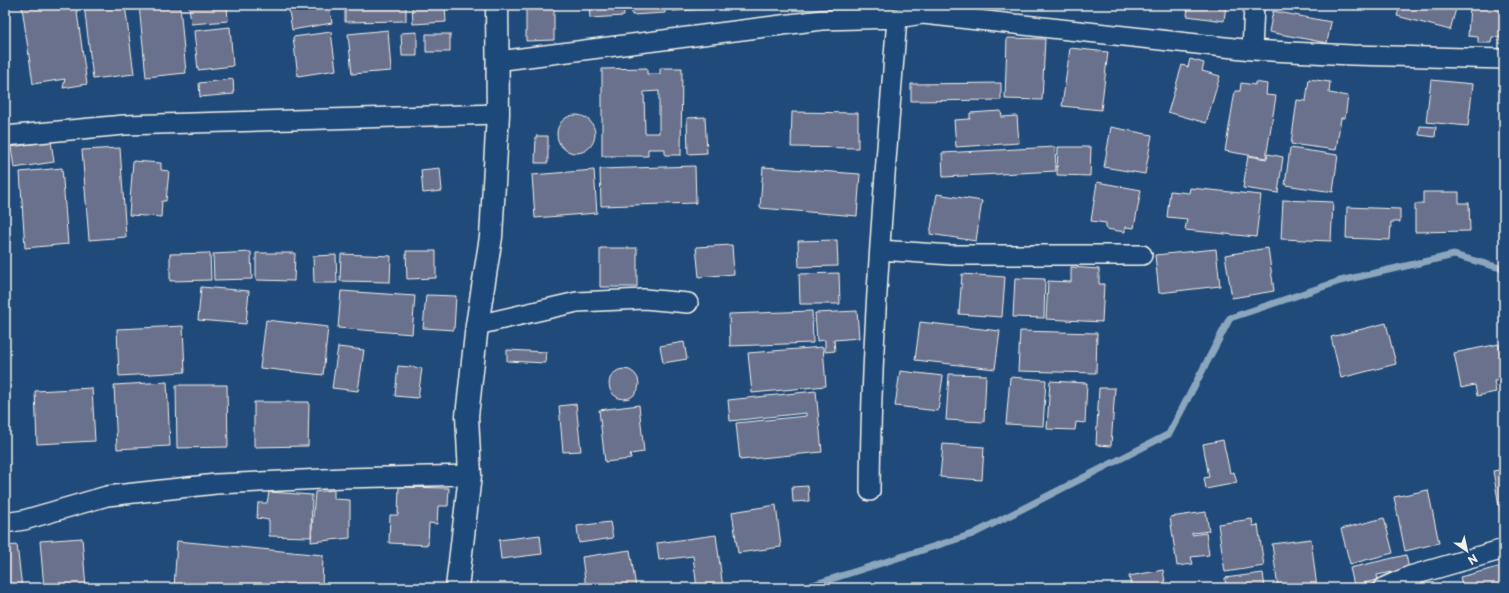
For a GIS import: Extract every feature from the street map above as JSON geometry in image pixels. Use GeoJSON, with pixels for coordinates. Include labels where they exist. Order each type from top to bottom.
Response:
{"type":"FeatureCollection","features":[{"type":"Feature","properties":{"kind":"main road"},"geometry":{"type":"LineString","coordinates":[[457,588],[470,475],[467,416],[477,325],[491,237],[498,114],[498,5]]}},
{"type":"Feature","properties":{"kind":"street"},"geometry":{"type":"LineString","coordinates":[[1252,50],[1254,5]]}},
{"type":"Feature","properties":{"kind":"street"},"geometry":{"type":"LineString","coordinates":[[497,61],[822,20],[897,18],[923,9],[1252,50],[1352,55],[1504,59]]}},
{"type":"Feature","properties":{"kind":"street"},"geometry":{"type":"LineString","coordinates":[[870,491],[871,418],[880,250],[897,18]]}},
{"type":"Feature","properties":{"kind":"street"},"geometry":{"type":"LineString","coordinates":[[5,136],[124,125],[498,114]]}},
{"type":"Feature","properties":{"kind":"street"},"geometry":{"type":"LineString","coordinates":[[880,250],[951,256],[1142,255]]}},
{"type":"Feature","properties":{"kind":"street"},"geometry":{"type":"LineString","coordinates":[[477,325],[577,302],[644,299],[688,303]]}},
{"type":"Feature","properties":{"kind":"street"},"geometry":{"type":"LineString","coordinates":[[5,523],[24,520],[107,496],[216,484],[344,478],[470,475]]}},
{"type":"Feature","properties":{"kind":"street"},"geometry":{"type":"LineString","coordinates":[[1383,588],[1410,576],[1504,549]]}},
{"type":"Feature","properties":{"kind":"building"},"geometry":{"type":"Polygon","coordinates":[[[37,5],[76,5],[87,84],[63,88],[65,79],[33,84],[22,7],[37,5]]]}},
{"type":"Feature","properties":{"kind":"building"},"geometry":{"type":"Polygon","coordinates":[[[84,5],[125,5],[134,74],[93,79],[84,5]]]}},
{"type":"Feature","properties":{"kind":"building"},"geometry":{"type":"Polygon","coordinates":[[[139,5],[180,5],[186,73],[146,77],[139,5]]]}},
{"type":"Feature","properties":{"kind":"building"},"geometry":{"type":"Polygon","coordinates":[[[189,5],[227,5],[228,21],[191,24],[189,5]]]}},
{"type":"Feature","properties":{"kind":"building"},"geometry":{"type":"Polygon","coordinates":[[[288,5],[329,5],[332,23],[292,30],[288,5]]]}},
{"type":"Feature","properties":{"kind":"building"},"geometry":{"type":"Polygon","coordinates":[[[345,5],[406,5],[406,21],[345,22],[345,5]]]}},
{"type":"Feature","properties":{"kind":"building"},"geometry":{"type":"Polygon","coordinates":[[[412,5],[445,5],[446,22],[413,24],[412,5]]]}},
{"type":"Feature","properties":{"kind":"building"},"geometry":{"type":"Polygon","coordinates":[[[526,5],[554,5],[554,40],[526,41],[526,5]]]}},
{"type":"Feature","properties":{"kind":"building"},"geometry":{"type":"Polygon","coordinates":[[[589,5],[623,5],[624,16],[590,18],[589,5]]]}},
{"type":"Feature","properties":{"kind":"building"},"geometry":{"type":"Polygon","coordinates":[[[631,5],[665,5],[665,13],[632,15],[631,5]]]}},
{"type":"Feature","properties":{"kind":"building"},"geometry":{"type":"Polygon","coordinates":[[[673,5],[707,5],[707,9],[673,11],[673,5]]]}},
{"type":"Feature","properties":{"kind":"building"},"geometry":{"type":"Polygon","coordinates":[[[1188,5],[1226,5],[1224,21],[1187,16],[1188,5]]]}},
{"type":"Feature","properties":{"kind":"building"},"geometry":{"type":"Polygon","coordinates":[[[1400,5],[1457,5],[1450,30],[1397,16],[1400,5]]]}},
{"type":"Feature","properties":{"kind":"building"},"geometry":{"type":"Polygon","coordinates":[[[1470,5],[1504,5],[1504,38],[1492,37],[1491,43],[1478,43],[1478,37],[1468,36],[1470,5]]]}},
{"type":"Feature","properties":{"kind":"building"},"geometry":{"type":"Polygon","coordinates":[[[1273,11],[1331,22],[1327,43],[1269,32],[1273,11]]]}},
{"type":"Feature","properties":{"kind":"building"},"geometry":{"type":"Polygon","coordinates":[[[230,27],[233,66],[198,70],[194,31],[230,27]]]}},
{"type":"Feature","properties":{"kind":"building"},"geometry":{"type":"Polygon","coordinates":[[[388,30],[391,71],[352,74],[348,34],[388,30]]]}},
{"type":"Feature","properties":{"kind":"building"},"geometry":{"type":"Polygon","coordinates":[[[331,32],[336,70],[298,76],[293,37],[331,32]]]}},
{"type":"Feature","properties":{"kind":"building"},"geometry":{"type":"Polygon","coordinates":[[[417,32],[417,56],[402,56],[401,33],[417,32]]]}},
{"type":"Feature","properties":{"kind":"building"},"geometry":{"type":"Polygon","coordinates":[[[426,34],[450,34],[450,52],[426,52],[426,34]]]}},
{"type":"Feature","properties":{"kind":"building"},"geometry":{"type":"Polygon","coordinates":[[[1007,38],[1045,39],[1042,100],[1005,99],[1007,38]]]}},
{"type":"Feature","properties":{"kind":"building"},"geometry":{"type":"Polygon","coordinates":[[[1070,48],[1108,52],[1101,110],[1062,106],[1070,48]]]}},
{"type":"Feature","properties":{"kind":"building"},"geometry":{"type":"Polygon","coordinates":[[[1190,59],[1204,63],[1202,71],[1220,76],[1206,123],[1168,112],[1182,65],[1188,67],[1190,59]]]}},
{"type":"Feature","properties":{"kind":"building"},"geometry":{"type":"Polygon","coordinates":[[[647,68],[647,74],[660,74],[660,68],[682,68],[681,155],[665,155],[665,149],[648,149],[648,156],[602,156],[602,69],[647,68]],[[659,91],[644,92],[645,133],[659,133],[659,91]]]}},
{"type":"Feature","properties":{"kind":"building"},"geometry":{"type":"Polygon","coordinates":[[[233,79],[234,94],[200,97],[199,83],[233,79]]]}},
{"type":"Feature","properties":{"kind":"building"},"geometry":{"type":"Polygon","coordinates":[[[1309,79],[1330,82],[1329,93],[1348,96],[1345,118],[1341,118],[1336,150],[1291,144],[1297,100],[1306,101],[1309,79]]]}},
{"type":"Feature","properties":{"kind":"building"},"geometry":{"type":"Polygon","coordinates":[[[1431,80],[1473,84],[1468,126],[1426,122],[1431,80]]]}},
{"type":"Feature","properties":{"kind":"building"},"geometry":{"type":"Polygon","coordinates":[[[1255,82],[1267,84],[1266,95],[1276,96],[1266,158],[1225,151],[1235,91],[1240,91],[1241,83],[1255,85],[1255,82]]]}},
{"type":"Feature","properties":{"kind":"building"},"geometry":{"type":"Polygon","coordinates":[[[1001,83],[1001,100],[911,101],[911,84],[1001,83]]]}},
{"type":"Feature","properties":{"kind":"building"},"geometry":{"type":"Polygon","coordinates":[[[1001,111],[1002,117],[1017,116],[1019,143],[956,147],[954,120],[970,119],[970,113],[1001,111]]]}},
{"type":"Feature","properties":{"kind":"building"},"geometry":{"type":"Polygon","coordinates":[[[792,112],[858,113],[858,148],[791,147],[792,112]]]}},
{"type":"Feature","properties":{"kind":"building"},"geometry":{"type":"Polygon","coordinates":[[[572,115],[580,115],[590,120],[594,127],[594,141],[590,148],[580,153],[572,153],[562,148],[560,145],[557,138],[557,130],[562,120],[565,118],[572,115]]]}},
{"type":"Feature","properties":{"kind":"building"},"geometry":{"type":"Polygon","coordinates":[[[705,117],[707,153],[688,154],[687,118],[705,117]]]}},
{"type":"Feature","properties":{"kind":"building"},"geometry":{"type":"Polygon","coordinates":[[[1420,126],[1436,127],[1435,137],[1419,135],[1420,126]]]}},
{"type":"Feature","properties":{"kind":"building"},"geometry":{"type":"Polygon","coordinates":[[[1111,127],[1152,135],[1145,174],[1104,167],[1111,127]]]}},
{"type":"Feature","properties":{"kind":"building"},"geometry":{"type":"Polygon","coordinates":[[[536,136],[548,136],[548,163],[535,163],[536,136]]]}},
{"type":"Feature","properties":{"kind":"building"},"geometry":{"type":"Polygon","coordinates":[[[51,141],[54,162],[14,168],[11,147],[51,141]]]}},
{"type":"Feature","properties":{"kind":"building"},"geometry":{"type":"Polygon","coordinates":[[[1055,147],[1056,171],[943,177],[942,153],[1055,147]]]}},
{"type":"Feature","properties":{"kind":"building"},"geometry":{"type":"Polygon","coordinates":[[[1058,147],[1091,147],[1090,176],[1057,175],[1058,147]]]}},
{"type":"Feature","properties":{"kind":"building"},"geometry":{"type":"Polygon","coordinates":[[[120,148],[126,237],[89,240],[82,150],[120,148]]]}},
{"type":"Feature","properties":{"kind":"building"},"geometry":{"type":"Polygon","coordinates":[[[1290,148],[1338,155],[1333,192],[1285,185],[1290,148]]]}},
{"type":"Feature","properties":{"kind":"building"},"geometry":{"type":"Polygon","coordinates":[[[1268,154],[1283,157],[1278,193],[1243,188],[1248,156],[1267,159],[1268,154]]]}},
{"type":"Feature","properties":{"kind":"building"},"geometry":{"type":"Polygon","coordinates":[[[133,161],[161,163],[161,170],[169,171],[166,201],[162,201],[161,217],[129,215],[133,161]]]}},
{"type":"Feature","properties":{"kind":"building"},"geometry":{"type":"Polygon","coordinates":[[[695,166],[696,203],[601,206],[600,169],[695,166]]]}},
{"type":"Feature","properties":{"kind":"building"},"geometry":{"type":"Polygon","coordinates":[[[763,167],[860,174],[857,216],[760,208],[763,167]]]}},
{"type":"Feature","properties":{"kind":"building"},"geometry":{"type":"Polygon","coordinates":[[[62,168],[68,244],[25,248],[20,172],[62,168]]]}},
{"type":"Feature","properties":{"kind":"building"},"geometry":{"type":"Polygon","coordinates":[[[440,168],[442,191],[423,193],[421,170],[440,168]]]}},
{"type":"Feature","properties":{"kind":"building"},"geometry":{"type":"Polygon","coordinates":[[[594,170],[597,213],[535,218],[532,175],[594,170]]]}},
{"type":"Feature","properties":{"kind":"building"},"geometry":{"type":"Polygon","coordinates":[[[1097,182],[1141,190],[1134,228],[1125,227],[1125,232],[1106,229],[1106,223],[1091,221],[1097,182]]]}},
{"type":"Feature","properties":{"kind":"building"},"geometry":{"type":"Polygon","coordinates":[[[1190,188],[1261,195],[1256,237],[1185,230],[1187,219],[1167,217],[1170,191],[1189,193],[1190,188]]]}},
{"type":"Feature","properties":{"kind":"building"},"geometry":{"type":"Polygon","coordinates":[[[1423,192],[1459,192],[1459,203],[1469,203],[1470,231],[1415,232],[1415,204],[1423,204],[1423,192]]]}},
{"type":"Feature","properties":{"kind":"building"},"geometry":{"type":"Polygon","coordinates":[[[937,194],[982,201],[976,241],[930,234],[937,194]]]}},
{"type":"Feature","properties":{"kind":"building"},"geometry":{"type":"Polygon","coordinates":[[[5,195],[10,242],[5,242],[5,195]]]}},
{"type":"Feature","properties":{"kind":"building"},"geometry":{"type":"Polygon","coordinates":[[[1283,200],[1333,202],[1331,241],[1281,239],[1283,200]]]}},
{"type":"Feature","properties":{"kind":"building"},"geometry":{"type":"Polygon","coordinates":[[[1347,207],[1400,209],[1400,222],[1391,222],[1390,240],[1346,238],[1347,207]]]}},
{"type":"Feature","properties":{"kind":"building"},"geometry":{"type":"Polygon","coordinates":[[[837,240],[838,266],[799,267],[798,241],[837,240]]]}},
{"type":"Feature","properties":{"kind":"building"},"geometry":{"type":"Polygon","coordinates":[[[732,245],[734,274],[699,277],[696,247],[732,245]]]}},
{"type":"Feature","properties":{"kind":"building"},"geometry":{"type":"Polygon","coordinates":[[[600,248],[637,248],[637,287],[600,287],[600,248]]]}},
{"type":"Feature","properties":{"kind":"building"},"geometry":{"type":"Polygon","coordinates":[[[1268,248],[1274,291],[1232,298],[1225,255],[1268,248]]]}},
{"type":"Feature","properties":{"kind":"building"},"geometry":{"type":"Polygon","coordinates":[[[1216,249],[1220,286],[1159,293],[1155,255],[1216,249]]]}},
{"type":"Feature","properties":{"kind":"building"},"geometry":{"type":"Polygon","coordinates":[[[406,251],[436,251],[436,278],[407,279],[406,251]]]}},
{"type":"Feature","properties":{"kind":"building"},"geometry":{"type":"Polygon","coordinates":[[[251,252],[252,279],[214,280],[213,254],[251,252]]]}},
{"type":"Feature","properties":{"kind":"building"},"geometry":{"type":"Polygon","coordinates":[[[210,253],[211,280],[170,281],[170,254],[210,253]]]}},
{"type":"Feature","properties":{"kind":"building"},"geometry":{"type":"Polygon","coordinates":[[[256,253],[295,253],[294,281],[256,280],[256,253]]]}},
{"type":"Feature","properties":{"kind":"building"},"geometry":{"type":"Polygon","coordinates":[[[341,254],[391,256],[390,282],[340,281],[341,254]]]}},
{"type":"Feature","properties":{"kind":"building"},"geometry":{"type":"Polygon","coordinates":[[[336,255],[337,283],[314,283],[313,256],[336,255]]]}},
{"type":"Feature","properties":{"kind":"building"},"geometry":{"type":"Polygon","coordinates":[[[1071,267],[1099,269],[1099,284],[1104,284],[1102,322],[1046,319],[1048,281],[1071,282],[1071,267]]]}},
{"type":"Feature","properties":{"kind":"building"},"geometry":{"type":"Polygon","coordinates":[[[839,273],[840,304],[800,304],[799,274],[839,273]]]}},
{"type":"Feature","properties":{"kind":"building"},"geometry":{"type":"Polygon","coordinates":[[[962,274],[1005,277],[1002,317],[959,314],[962,274]]]}},
{"type":"Feature","properties":{"kind":"building"},"geometry":{"type":"Polygon","coordinates":[[[1015,278],[1045,279],[1044,318],[1013,317],[1015,278]]]}},
{"type":"Feature","properties":{"kind":"building"},"geometry":{"type":"Polygon","coordinates":[[[201,287],[249,291],[246,324],[198,320],[201,287]]]}},
{"type":"Feature","properties":{"kind":"building"},"geometry":{"type":"Polygon","coordinates":[[[341,291],[415,296],[412,334],[338,328],[341,291]]]}},
{"type":"Feature","properties":{"kind":"building"},"geometry":{"type":"Polygon","coordinates":[[[426,295],[456,296],[454,330],[423,328],[426,295]]]}},
{"type":"Feature","properties":{"kind":"building"},"geometry":{"type":"Polygon","coordinates":[[[812,311],[813,343],[730,346],[729,314],[812,311]]]}},
{"type":"Feature","properties":{"kind":"building"},"geometry":{"type":"Polygon","coordinates":[[[857,311],[859,338],[834,340],[835,351],[825,352],[825,340],[817,341],[815,313],[857,311]]]}},
{"type":"Feature","properties":{"kind":"building"},"geometry":{"type":"Polygon","coordinates":[[[266,320],[328,327],[323,375],[260,368],[266,320]]]}},
{"type":"Feature","properties":{"kind":"building"},"geometry":{"type":"Polygon","coordinates":[[[920,322],[1000,331],[995,369],[915,360],[920,322]]]}},
{"type":"Feature","properties":{"kind":"building"},"geometry":{"type":"Polygon","coordinates":[[[1386,323],[1396,364],[1341,378],[1331,337],[1386,323]]]}},
{"type":"Feature","properties":{"kind":"building"},"geometry":{"type":"Polygon","coordinates":[[[183,326],[185,372],[119,376],[117,329],[183,326]]]}},
{"type":"Feature","properties":{"kind":"building"},"geometry":{"type":"Polygon","coordinates":[[[1020,331],[1097,333],[1096,373],[1018,371],[1020,331]]]}},
{"type":"Feature","properties":{"kind":"building"},"geometry":{"type":"Polygon","coordinates":[[[684,342],[687,359],[663,363],[660,346],[684,342]]]}},
{"type":"Feature","properties":{"kind":"building"},"geometry":{"type":"Polygon","coordinates":[[[1499,344],[1504,380],[1494,381],[1496,392],[1477,396],[1475,385],[1461,388],[1454,353],[1499,344]]]}},
{"type":"Feature","properties":{"kind":"building"},"geometry":{"type":"Polygon","coordinates":[[[338,347],[364,350],[358,391],[332,388],[338,347]]]}},
{"type":"Feature","properties":{"kind":"building"},"geometry":{"type":"Polygon","coordinates":[[[823,347],[826,386],[752,393],[748,353],[823,347]]]}},
{"type":"Feature","properties":{"kind":"building"},"geometry":{"type":"Polygon","coordinates":[[[507,350],[546,352],[545,363],[507,361],[507,350]]]}},
{"type":"Feature","properties":{"kind":"building"},"geometry":{"type":"Polygon","coordinates":[[[398,366],[422,368],[418,398],[395,396],[398,366]]]}},
{"type":"Feature","properties":{"kind":"building"},"geometry":{"type":"Polygon","coordinates":[[[624,369],[635,373],[639,384],[635,395],[624,399],[613,395],[609,384],[613,373],[624,369]]]}},
{"type":"Feature","properties":{"kind":"building"},"geometry":{"type":"Polygon","coordinates":[[[900,371],[943,376],[938,411],[895,406],[900,371]]]}},
{"type":"Feature","properties":{"kind":"building"},"geometry":{"type":"Polygon","coordinates":[[[949,374],[986,375],[984,422],[946,420],[949,374]]]}},
{"type":"Feature","properties":{"kind":"building"},"geometry":{"type":"Polygon","coordinates":[[[1010,377],[1046,380],[1043,426],[1006,424],[1010,377]]]}},
{"type":"Feature","properties":{"kind":"building"},"geometry":{"type":"Polygon","coordinates":[[[1050,381],[1087,383],[1085,423],[1076,422],[1075,430],[1047,429],[1050,381]]]}},
{"type":"Feature","properties":{"kind":"building"},"geometry":{"type":"Polygon","coordinates":[[[167,382],[170,446],[117,449],[114,385],[167,382]]]}},
{"type":"Feature","properties":{"kind":"building"},"geometry":{"type":"Polygon","coordinates":[[[176,385],[227,385],[228,447],[177,448],[176,385]]]}},
{"type":"Feature","properties":{"kind":"building"},"geometry":{"type":"Polygon","coordinates":[[[92,388],[95,441],[37,444],[35,391],[92,388]]]}},
{"type":"Feature","properties":{"kind":"building"},"geometry":{"type":"Polygon","coordinates":[[[1099,388],[1115,388],[1111,446],[1096,445],[1099,388]]]}},
{"type":"Feature","properties":{"kind":"building"},"geometry":{"type":"Polygon","coordinates":[[[816,391],[822,452],[740,460],[736,423],[806,416],[806,413],[730,421],[728,400],[816,391]]]}},
{"type":"Feature","properties":{"kind":"building"},"geometry":{"type":"Polygon","coordinates":[[[254,402],[309,402],[308,446],[254,447],[254,402]]]}},
{"type":"Feature","properties":{"kind":"building"},"geometry":{"type":"Polygon","coordinates":[[[576,404],[581,451],[563,452],[559,406],[576,404]]]}},
{"type":"Feature","properties":{"kind":"building"},"geometry":{"type":"Polygon","coordinates":[[[639,405],[644,452],[630,454],[631,459],[605,462],[599,410],[639,405]]]}},
{"type":"Feature","properties":{"kind":"building"},"geometry":{"type":"Polygon","coordinates":[[[1223,440],[1230,473],[1234,472],[1237,483],[1206,489],[1204,478],[1209,477],[1203,444],[1223,440]]]}},
{"type":"Feature","properties":{"kind":"building"},"geometry":{"type":"Polygon","coordinates":[[[943,444],[984,447],[982,480],[940,477],[943,444]]]}},
{"type":"Feature","properties":{"kind":"building"},"geometry":{"type":"Polygon","coordinates":[[[1504,469],[1504,522],[1502,523],[1493,471],[1504,469]]]}},
{"type":"Feature","properties":{"kind":"building"},"geometry":{"type":"Polygon","coordinates":[[[808,486],[809,501],[793,502],[792,487],[808,486]]]}},
{"type":"Feature","properties":{"kind":"building"},"geometry":{"type":"Polygon","coordinates":[[[399,487],[449,488],[448,506],[438,506],[437,524],[429,523],[428,545],[389,543],[390,515],[398,515],[399,487]]]}},
{"type":"Feature","properties":{"kind":"building"},"geometry":{"type":"Polygon","coordinates":[[[334,490],[334,499],[350,500],[350,538],[311,542],[315,492],[334,490]]]}},
{"type":"Feature","properties":{"kind":"building"},"geometry":{"type":"Polygon","coordinates":[[[1428,490],[1439,543],[1405,551],[1394,497],[1428,490]]]}},
{"type":"Feature","properties":{"kind":"building"},"geometry":{"type":"Polygon","coordinates":[[[269,492],[312,495],[311,537],[269,536],[269,520],[257,518],[258,503],[267,503],[269,492]]]}},
{"type":"Feature","properties":{"kind":"building"},"geometry":{"type":"Polygon","coordinates":[[[776,505],[781,547],[738,553],[732,512],[776,505]]]}},
{"type":"Feature","properties":{"kind":"building"},"geometry":{"type":"Polygon","coordinates":[[[1206,512],[1209,531],[1192,533],[1192,535],[1206,533],[1209,555],[1191,557],[1193,564],[1177,566],[1170,517],[1206,512]]]}},
{"type":"Feature","properties":{"kind":"building"},"geometry":{"type":"Polygon","coordinates":[[[1384,518],[1393,553],[1350,564],[1341,529],[1384,518]]]}},
{"type":"Feature","properties":{"kind":"building"},"geometry":{"type":"Polygon","coordinates":[[[1252,519],[1253,526],[1258,525],[1264,566],[1225,572],[1218,524],[1252,519]]]}},
{"type":"Feature","properties":{"kind":"building"},"geometry":{"type":"Polygon","coordinates":[[[610,522],[613,538],[579,543],[577,526],[610,522]]]}},
{"type":"Feature","properties":{"kind":"building"},"geometry":{"type":"Polygon","coordinates":[[[540,535],[542,554],[501,559],[499,540],[540,535]]]}},
{"type":"Feature","properties":{"kind":"building"},"geometry":{"type":"Polygon","coordinates":[[[716,535],[723,588],[697,588],[693,556],[659,560],[657,543],[716,535]]]}},
{"type":"Feature","properties":{"kind":"building"},"geometry":{"type":"Polygon","coordinates":[[[82,538],[86,588],[44,588],[40,541],[82,538]]]}},
{"type":"Feature","properties":{"kind":"building"},"geometry":{"type":"Polygon","coordinates":[[[1311,539],[1317,588],[1278,588],[1272,544],[1311,539]]]}},
{"type":"Feature","properties":{"kind":"building"},"geometry":{"type":"Polygon","coordinates":[[[177,541],[323,555],[322,588],[174,588],[177,541]]]}},
{"type":"Feature","properties":{"kind":"building"},"geometry":{"type":"Polygon","coordinates":[[[17,545],[22,588],[5,588],[5,546],[17,545]]]}},
{"type":"Feature","properties":{"kind":"building"},"geometry":{"type":"Polygon","coordinates":[[[630,550],[636,587],[586,588],[582,557],[630,550]]]}},
{"type":"Feature","properties":{"kind":"building"},"geometry":{"type":"Polygon","coordinates":[[[1406,555],[1409,569],[1377,575],[1378,580],[1354,585],[1350,568],[1406,555]]]}},
{"type":"Feature","properties":{"kind":"building"},"geometry":{"type":"Polygon","coordinates":[[[1502,566],[1504,588],[1463,588],[1460,577],[1502,566]]]}},
{"type":"Feature","properties":{"kind":"building"},"geometry":{"type":"Polygon","coordinates":[[[1163,570],[1166,588],[1131,588],[1129,576],[1163,570]]]}},
{"type":"Feature","properties":{"kind":"building"},"geometry":{"type":"Polygon","coordinates":[[[1263,573],[1265,588],[1226,588],[1225,578],[1263,573]]]}},
{"type":"Feature","properties":{"kind":"waterway"},"geometry":{"type":"LineString","coordinates":[[803,588],[973,534],[1169,434],[1230,318],[1340,281],[1454,255],[1504,269]]}}]}
